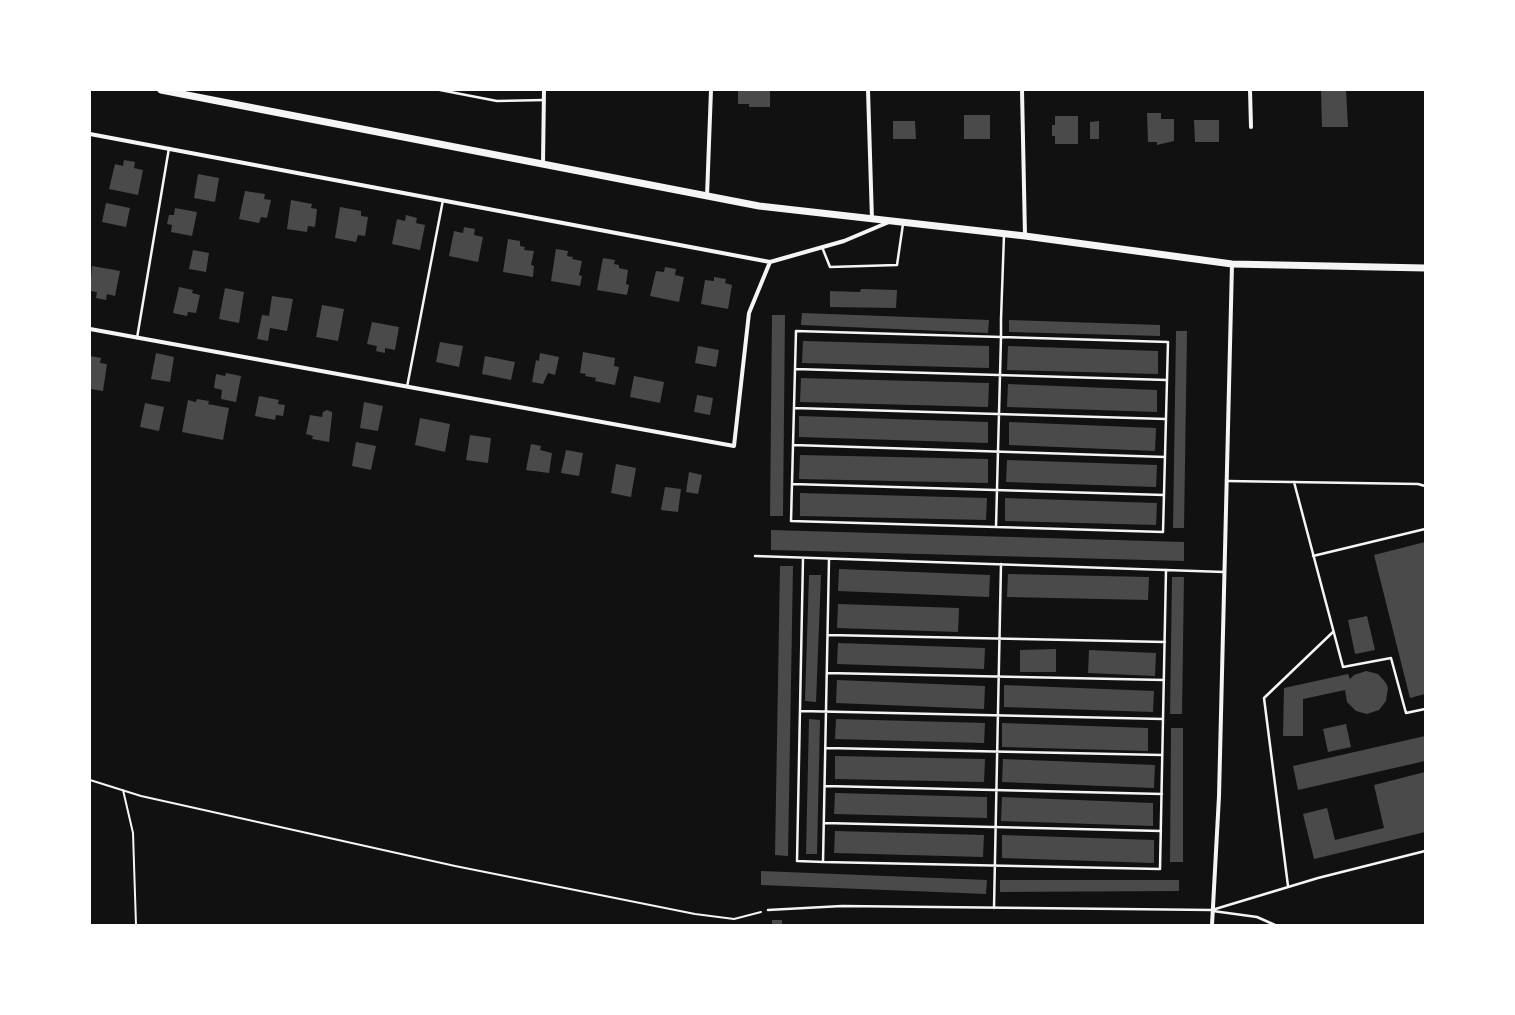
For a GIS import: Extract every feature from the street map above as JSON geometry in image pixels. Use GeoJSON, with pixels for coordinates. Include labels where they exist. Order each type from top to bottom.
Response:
{"type":"FeatureCollection","features":[{"type":"Feature","properties":{"kind":"street"},"geometry":{"type":"LineString","coordinates":[[161,90],[544,163],[759,206],[889,222],[1025,236],[1232,264],[1425,268]]}},
{"type":"Feature","properties":{"kind":"street"},"geometry":{"type":"LineString","coordinates":[[544,90],[544,163]]}},
{"type":"Feature","properties":{"kind":"street"},"geometry":{"type":"LineString","coordinates":[[707,196],[711,90]]}},
{"type":"Feature","properties":{"kind":"street"},"geometry":{"type":"LineString","coordinates":[[868,90],[872,220]]}},
{"type":"Feature","properties":{"kind":"street"},"geometry":{"type":"LineString","coordinates":[[1022,90],[1025,236]]}},
{"type":"Feature","properties":{"kind":"street"},"geometry":{"type":"LineString","coordinates":[[1250,90],[1251,127]]}},
{"type":"Feature","properties":{"kind":"street"},"geometry":{"type":"LineString","coordinates":[[90,134],[770,262],[844,241],[889,222]]}},
{"type":"Feature","properties":{"kind":"street"},"geometry":{"type":"LineString","coordinates":[[90,329],[407,388],[734,446],[749,313],[770,262]]}},
{"type":"Feature","properties":{"kind":"street"},"geometry":{"type":"LineString","coordinates":[[1212,925],[1219,796],[1232,264]]}},
{"type":"Feature","properties":{"kind":"lane"},"geometry":{"type":"LineString","coordinates":[[440,90],[497,101],[544,100]]}},
{"type":"Feature","properties":{"kind":"lane"},"geometry":{"type":"LineString","coordinates":[[137,338],[169,148]]}},
{"type":"Feature","properties":{"kind":"lane"},"geometry":{"type":"LineString","coordinates":[[407,388],[443,200]]}},
{"type":"Feature","properties":{"kind":"lane"},"geometry":{"type":"LineString","coordinates":[[822,247],[830,267],[897,265],[903,223]]}},
{"type":"Feature","properties":{"kind":"lane"},"geometry":{"type":"LineString","coordinates":[[996,527],[1004,234]]}},
{"type":"Feature","properties":{"kind":"lane"},"geometry":{"type":"LineString","coordinates":[[796,331],[1001,337],[1168,342],[1163,532],[791,521],[796,331]]}},
{"type":"Feature","properties":{"kind":"lane"},"geometry":{"type":"LineString","coordinates":[[795,369],[1167,380]]}},
{"type":"Feature","properties":{"kind":"lane"},"geometry":{"type":"LineString","coordinates":[[794,408],[1166,419]]}},
{"type":"Feature","properties":{"kind":"lane"},"geometry":{"type":"LineString","coordinates":[[793,445],[1165,457]]}},
{"type":"Feature","properties":{"kind":"lane"},"geometry":{"type":"LineString","coordinates":[[1226,481],[1418,484],[1425,486]]}},
{"type":"Feature","properties":{"kind":"lane"},"geometry":{"type":"LineString","coordinates":[[1294,482],[1343,667],[1391,658],[1406,713],[1425,709]]}},
{"type":"Feature","properties":{"kind":"lane"},"geometry":{"type":"LineString","coordinates":[[792,484],[1164,495]]}},
{"type":"Feature","properties":{"kind":"lane"},"geometry":{"type":"LineString","coordinates":[[1313,556],[1425,528]]}},
{"type":"Feature","properties":{"kind":"lane"},"geometry":{"type":"LineString","coordinates":[[755,556],[1224,572]]}},
{"type":"Feature","properties":{"kind":"lane"},"geometry":{"type":"LineString","coordinates":[[803,558],[797,861],[823,862],[1160,869],[1166,570]]}},
{"type":"Feature","properties":{"kind":"lane"},"geometry":{"type":"LineString","coordinates":[[823,862],[829,559]]}},
{"type":"Feature","properties":{"kind":"lane"},"geometry":{"type":"LineString","coordinates":[[994,908],[1001,564]]}},
{"type":"Feature","properties":{"kind":"lane"},"geometry":{"type":"LineString","coordinates":[[1288,886],[1264,698],[1333,632]]}},
{"type":"Feature","properties":{"kind":"lane"},"geometry":{"type":"LineString","coordinates":[[828,635],[1165,642]]}},
{"type":"Feature","properties":{"kind":"lane"},"geometry":{"type":"LineString","coordinates":[[827,673],[1164,680]]}},
{"type":"Feature","properties":{"kind":"lane"},"geometry":{"type":"LineString","coordinates":[[800,710],[1163,718]]}},
{"type":"Feature","properties":{"kind":"lane"},"geometry":{"type":"LineString","coordinates":[[826,748],[1162,755]]}},
{"type":"Feature","properties":{"kind":"lane"},"geometry":{"type":"LineString","coordinates":[[825,786],[1162,794]]}},
{"type":"Feature","properties":{"kind":"lane"},"geometry":{"type":"LineString","coordinates":[[824,823],[1161,831]]}},
{"type":"Feature","properties":{"kind":"lane"},"geometry":{"type":"LineString","coordinates":[[1212,910],[1288,886],[1425,851]]}},
{"type":"Feature","properties":{"kind":"lane"},"geometry":{"type":"LineString","coordinates":[[768,910],[842,906],[1212,910],[1257,917],[1275,925]]}},
{"type":"Feature","properties":{"kind":"path"},"geometry":{"type":"LineString","coordinates":[[90,780],[141,796],[455,866],[695,914],[734,919],[768,910]]}},
{"type":"Feature","properties":{"kind":"path"},"geometry":{"type":"LineString","coordinates":[[123,790],[134,833],[136,925]]}},
{"type":"Feature","properties":{"kind":"building"},"geometry":{"type":"Polygon","coordinates":[[[738,90],[770,90],[770,107],[749,107],[749,104],[738,104],[738,90]]]}},
{"type":"Feature","properties":{"kind":"building"},"geometry":{"type":"Polygon","coordinates":[[[1321,90],[1346,90],[1348,127],[1322,127],[1321,90]]]}},
{"type":"Feature","properties":{"kind":"building"},"geometry":{"type":"Polygon","coordinates":[[[1147,113],[1161,113],[1161,119],[1174,119],[1174,141],[1157,145],[1157,142],[1148,142],[1147,113]]]}},
{"type":"Feature","properties":{"kind":"building"},"geometry":{"type":"Polygon","coordinates":[[[964,115],[990,115],[990,139],[964,139],[964,115]]]}},
{"type":"Feature","properties":{"kind":"building"},"geometry":{"type":"Polygon","coordinates":[[[1055,116],[1078,116],[1078,144],[1055,144],[1055,136],[1052,136],[1052,125],[1055,125],[1055,116]]]}},
{"type":"Feature","properties":{"kind":"building"},"geometry":{"type":"Polygon","coordinates":[[[1194,120],[1219,120],[1219,142],[1195,142],[1194,120]]]}},
{"type":"Feature","properties":{"kind":"building"},"geometry":{"type":"Polygon","coordinates":[[[893,121],[915,121],[916,139],[893,139],[893,121]]]}},
{"type":"Feature","properties":{"kind":"building"},"geometry":{"type":"Polygon","coordinates":[[[1099,121],[1099,139],[1090,139],[1090,122],[1099,121]]]}},
{"type":"Feature","properties":{"kind":"building"},"geometry":{"type":"Polygon","coordinates":[[[124,160],[135,162],[134,168],[143,170],[138,195],[109,189],[115,164],[123,166],[124,160]]]}},
{"type":"Feature","properties":{"kind":"building"},"geometry":{"type":"Polygon","coordinates":[[[198,174],[219,178],[215,202],[194,198],[198,174]]]}},
{"type":"Feature","properties":{"kind":"building"},"geometry":{"type":"Polygon","coordinates":[[[245,191],[265,194],[264,199],[271,200],[267,218],[261,217],[259,223],[239,219],[245,191]]]}},
{"type":"Feature","properties":{"kind":"building"},"geometry":{"type":"Polygon","coordinates":[[[291,200],[312,204],[311,208],[317,209],[315,227],[308,226],[307,232],[287,229],[291,200]]]}},
{"type":"Feature","properties":{"kind":"building"},"geometry":{"type":"Polygon","coordinates":[[[106,203],[130,208],[126,227],[102,222],[106,203]]]}},
{"type":"Feature","properties":{"kind":"building"},"geometry":{"type":"Polygon","coordinates":[[[340,207],[361,211],[361,216],[368,217],[365,236],[358,235],[356,242],[335,238],[340,207]]]}},
{"type":"Feature","properties":{"kind":"building"},"geometry":{"type":"Polygon","coordinates":[[[175,208],[197,212],[192,236],[171,232],[172,225],[167,224],[169,215],[174,215],[175,208]]]}},
{"type":"Feature","properties":{"kind":"building"},"geometry":{"type":"Polygon","coordinates":[[[406,215],[417,218],[416,223],[425,225],[420,250],[392,244],[397,219],[405,221],[406,215]]]}},
{"type":"Feature","properties":{"kind":"building"},"geometry":{"type":"Polygon","coordinates":[[[464,227],[475,229],[474,235],[483,237],[478,262],[449,256],[454,231],[463,233],[464,227]]]}},
{"type":"Feature","properties":{"kind":"building"},"geometry":{"type":"Polygon","coordinates":[[[508,239],[520,241],[520,246],[525,247],[524,250],[534,251],[531,265],[534,266],[533,277],[503,272],[508,239]]]}},
{"type":"Feature","properties":{"kind":"building"},"geometry":{"type":"Polygon","coordinates":[[[556,249],[568,251],[567,256],[573,257],[572,259],[582,261],[579,275],[582,276],[580,286],[551,281],[556,249]]]}},
{"type":"Feature","properties":{"kind":"building"},"geometry":{"type":"Polygon","coordinates":[[[193,250],[209,253],[206,272],[189,269],[193,250]]]}},
{"type":"Feature","properties":{"kind":"building"},"geometry":{"type":"Polygon","coordinates":[[[603,258],[615,260],[614,264],[619,265],[619,268],[628,270],[626,284],[629,285],[627,295],[597,290],[603,258]]]}},
{"type":"Feature","properties":{"kind":"building"},"geometry":{"type":"Polygon","coordinates":[[[92,266],[120,271],[115,296],[107,294],[106,300],[96,298],[97,292],[90,291],[92,266]]]}},
{"type":"Feature","properties":{"kind":"building"},"geometry":{"type":"Polygon","coordinates":[[[665,267],[676,269],[675,275],[684,277],[679,302],[650,296],[656,271],[664,272],[665,267]]]}},
{"type":"Feature","properties":{"kind":"building"},"geometry":{"type":"Polygon","coordinates":[[[714,277],[726,279],[725,283],[732,285],[728,309],[701,304],[705,280],[714,281],[714,277]]]}},
{"type":"Feature","properties":{"kind":"building"},"geometry":{"type":"Polygon","coordinates":[[[179,287],[193,290],[192,293],[200,295],[196,313],[188,312],[187,316],[173,313],[179,287]]]}},
{"type":"Feature","properties":{"kind":"building"},"geometry":{"type":"Polygon","coordinates":[[[225,288],[244,292],[239,323],[219,319],[225,288]]]}},
{"type":"Feature","properties":{"kind":"building"},"geometry":{"type":"Polygon","coordinates":[[[861,289],[897,290],[896,308],[830,307],[830,291],[860,292],[861,289]]]}},
{"type":"Feature","properties":{"kind":"building"},"geometry":{"type":"Polygon","coordinates":[[[272,296],[293,299],[287,331],[270,328],[268,341],[257,339],[262,315],[269,316],[272,296]]]}},
{"type":"Feature","properties":{"kind":"building"},"geometry":{"type":"Polygon","coordinates":[[[322,305],[344,309],[338,341],[316,337],[322,305]]]}},
{"type":"Feature","properties":{"kind":"building"},"geometry":{"type":"Polygon","coordinates":[[[802,313],[989,320],[988,333],[801,325],[802,313]]]}},
{"type":"Feature","properties":{"kind":"building"},"geometry":{"type":"Polygon","coordinates":[[[772,315],[785,315],[783,516],[770,516],[772,315]]]}},
{"type":"Feature","properties":{"kind":"building"},"geometry":{"type":"Polygon","coordinates":[[[1009,320],[1160,325],[1160,336],[1009,332],[1009,320]]]}},
{"type":"Feature","properties":{"kind":"building"},"geometry":{"type":"Polygon","coordinates":[[[372,322],[399,327],[395,350],[385,348],[385,353],[376,351],[377,346],[367,344],[372,322]]]}},
{"type":"Feature","properties":{"kind":"building"},"geometry":{"type":"Polygon","coordinates":[[[1176,331],[1187,331],[1184,528],[1173,528],[1176,331]]]}},
{"type":"Feature","properties":{"kind":"building"},"geometry":{"type":"Polygon","coordinates":[[[803,341],[989,346],[989,368],[802,363],[803,341]]]}},
{"type":"Feature","properties":{"kind":"building"},"geometry":{"type":"Polygon","coordinates":[[[440,342],[463,346],[459,367],[436,362],[440,342]]]}},
{"type":"Feature","properties":{"kind":"building"},"geometry":{"type":"Polygon","coordinates":[[[698,346],[719,350],[716,367],[695,363],[698,346]]]}},
{"type":"Feature","properties":{"kind":"building"},"geometry":{"type":"Polygon","coordinates":[[[1008,346],[1158,351],[1158,374],[1007,370],[1008,346]]]}},
{"type":"Feature","properties":{"kind":"building"},"geometry":{"type":"Polygon","coordinates":[[[583,352],[615,358],[614,366],[619,367],[615,385],[595,381],[596,378],[585,376],[586,374],[580,373],[583,352]]]}},
{"type":"Feature","properties":{"kind":"building"},"geometry":{"type":"Polygon","coordinates":[[[156,353],[174,357],[170,382],[151,379],[156,353]]]}},
{"type":"Feature","properties":{"kind":"building"},"geometry":{"type":"Polygon","coordinates":[[[540,353],[559,357],[555,375],[548,373],[543,384],[532,382],[536,360],[539,361],[540,353]]]}},
{"type":"Feature","properties":{"kind":"building"},"geometry":{"type":"Polygon","coordinates":[[[90,356],[101,358],[100,363],[107,364],[103,391],[90,389],[90,356]]]}},
{"type":"Feature","properties":{"kind":"building"},"geometry":{"type":"Polygon","coordinates":[[[485,356],[515,362],[511,380],[482,374],[485,356]]]}},
{"type":"Feature","properties":{"kind":"building"},"geometry":{"type":"Polygon","coordinates":[[[226,373],[241,376],[236,402],[221,399],[222,390],[214,388],[216,374],[225,376],[226,373]]]}},
{"type":"Feature","properties":{"kind":"building"},"geometry":{"type":"Polygon","coordinates":[[[634,376],[664,382],[660,403],[630,397],[634,376]]]}},
{"type":"Feature","properties":{"kind":"building"},"geometry":{"type":"Polygon","coordinates":[[[801,378],[989,383],[988,407],[800,402],[801,378]]]}},
{"type":"Feature","properties":{"kind":"building"},"geometry":{"type":"Polygon","coordinates":[[[1008,384],[1157,390],[1157,412],[1007,407],[1008,384]]]}},
{"type":"Feature","properties":{"kind":"building"},"geometry":{"type":"Polygon","coordinates":[[[697,395],[713,398],[710,415],[694,412],[697,395]]]}},
{"type":"Feature","properties":{"kind":"building"},"geometry":{"type":"Polygon","coordinates":[[[259,396],[279,400],[278,404],[285,405],[283,416],[276,415],[275,420],[255,416],[259,396]]]}},
{"type":"Feature","properties":{"kind":"building"},"geometry":{"type":"Polygon","coordinates":[[[197,399],[209,401],[208,404],[229,408],[223,440],[182,432],[188,400],[196,402],[197,399]]]}},
{"type":"Feature","properties":{"kind":"building"},"geometry":{"type":"Polygon","coordinates":[[[364,402],[383,406],[378,431],[360,428],[364,402]]]}},
{"type":"Feature","properties":{"kind":"building"},"geometry":{"type":"Polygon","coordinates":[[[145,403],[164,407],[159,431],[140,427],[145,403]]]}},
{"type":"Feature","properties":{"kind":"building"},"geometry":{"type":"Polygon","coordinates":[[[327,410],[332,412],[329,442],[312,439],[313,436],[306,434],[310,415],[322,417],[323,412],[327,410]]]}},
{"type":"Feature","properties":{"kind":"building"},"geometry":{"type":"Polygon","coordinates":[[[799,416],[988,422],[988,443],[799,437],[799,416]]]}},
{"type":"Feature","properties":{"kind":"building"},"geometry":{"type":"Polygon","coordinates":[[[420,418],[450,424],[445,452],[415,445],[420,418]]]}},
{"type":"Feature","properties":{"kind":"building"},"geometry":{"type":"Polygon","coordinates":[[[1009,422],[1156,428],[1155,451],[1009,445],[1009,422]]]}},
{"type":"Feature","properties":{"kind":"building"},"geometry":{"type":"Polygon","coordinates":[[[470,435],[491,438],[488,463],[466,460],[470,435]]]}},
{"type":"Feature","properties":{"kind":"building"},"geometry":{"type":"Polygon","coordinates":[[[356,442],[376,446],[371,470],[352,466],[356,442]]]}},
{"type":"Feature","properties":{"kind":"building"},"geometry":{"type":"Polygon","coordinates":[[[531,444],[541,446],[540,450],[552,453],[549,473],[526,470],[531,444]]]}},
{"type":"Feature","properties":{"kind":"building"},"geometry":{"type":"Polygon","coordinates":[[[566,450],[583,453],[579,476],[561,473],[566,450]]]}},
{"type":"Feature","properties":{"kind":"building"},"geometry":{"type":"Polygon","coordinates":[[[800,455],[988,459],[988,483],[799,479],[800,455]]]}},
{"type":"Feature","properties":{"kind":"building"},"geometry":{"type":"Polygon","coordinates":[[[1007,460],[1157,465],[1156,487],[1006,482],[1007,460]]]}},
{"type":"Feature","properties":{"kind":"building"},"geometry":{"type":"Polygon","coordinates":[[[616,464],[636,468],[631,497],[611,493],[616,464]]]}},
{"type":"Feature","properties":{"kind":"building"},"geometry":{"type":"Polygon","coordinates":[[[689,472],[702,475],[698,494],[686,492],[689,472]]]}},
{"type":"Feature","properties":{"kind":"building"},"geometry":{"type":"Polygon","coordinates":[[[665,487],[681,489],[678,512],[661,510],[665,487]]]}},
{"type":"Feature","properties":{"kind":"building"},"geometry":{"type":"Polygon","coordinates":[[[800,493],[987,498],[986,520],[800,516],[800,493]]]}},
{"type":"Feature","properties":{"kind":"building"},"geometry":{"type":"Polygon","coordinates":[[[1005,498],[1157,503],[1156,525],[1005,521],[1005,498]]]}},
{"type":"Feature","properties":{"kind":"building"},"geometry":{"type":"Polygon","coordinates":[[[771,530],[1184,542],[1184,561],[771,550],[771,530]]]}},
{"type":"Feature","properties":{"kind":"building"},"geometry":{"type":"Polygon","coordinates":[[[1425,542],[1425,694],[1410,698],[1374,555],[1425,542]]]}},
{"type":"Feature","properties":{"kind":"building"},"geometry":{"type":"Polygon","coordinates":[[[780,566],[793,566],[788,856],[775,855],[780,566]]]}},
{"type":"Feature","properties":{"kind":"building"},"geometry":{"type":"Polygon","coordinates":[[[839,569],[990,575],[989,597],[838,591],[839,569]]]}},
{"type":"Feature","properties":{"kind":"building"},"geometry":{"type":"Polygon","coordinates":[[[1008,574],[1149,577],[1148,600],[1007,597],[1008,574]]]}},
{"type":"Feature","properties":{"kind":"building"},"geometry":{"type":"Polygon","coordinates":[[[809,575],[821,575],[816,702],[805,701],[809,575]]]}},
{"type":"Feature","properties":{"kind":"building"},"geometry":{"type":"Polygon","coordinates":[[[1172,577],[1184,577],[1182,714],[1170,714],[1172,577]]]}},
{"type":"Feature","properties":{"kind":"building"},"geometry":{"type":"Polygon","coordinates":[[[838,604],[959,608],[958,632],[837,628],[838,604]]]}},
{"type":"Feature","properties":{"kind":"building"},"geometry":{"type":"Polygon","coordinates":[[[1367,616],[1375,650],[1355,654],[1348,620],[1367,616]]]}},
{"type":"Feature","properties":{"kind":"building"},"geometry":{"type":"Polygon","coordinates":[[[838,643],[985,648],[984,669],[837,664],[838,643]]]}},
{"type":"Feature","properties":{"kind":"building"},"geometry":{"type":"Polygon","coordinates":[[[1056,649],[1056,672],[1020,672],[1020,650],[1056,649]]]}},
{"type":"Feature","properties":{"kind":"building"},"geometry":{"type":"Polygon","coordinates":[[[1089,650],[1156,653],[1155,676],[1088,673],[1089,650]]]}},
{"type":"Feature","properties":{"kind":"building"},"geometry":{"type":"Polygon","coordinates":[[[1366,671],[1378,674],[1386,683],[1388,688],[1386,701],[1379,710],[1367,714],[1356,711],[1347,702],[1345,690],[1303,699],[1303,736],[1283,736],[1284,688],[1348,674],[1350,679],[1354,675],[1366,671]]]}},
{"type":"Feature","properties":{"kind":"building"},"geometry":{"type":"Polygon","coordinates":[[[837,680],[985,686],[984,709],[836,703],[837,680]]]}},
{"type":"Feature","properties":{"kind":"building"},"geometry":{"type":"Polygon","coordinates":[[[1004,685],[1154,691],[1153,712],[1004,707],[1004,685]]]}},
{"type":"Feature","properties":{"kind":"building"},"geometry":{"type":"Polygon","coordinates":[[[809,719],[820,720],[817,854],[806,854],[809,719]]]}},
{"type":"Feature","properties":{"kind":"building"},"geometry":{"type":"Polygon","coordinates":[[[836,719],[985,723],[984,743],[835,739],[836,719]]]}},
{"type":"Feature","properties":{"kind":"building"},"geometry":{"type":"Polygon","coordinates":[[[1002,723],[1148,728],[1148,751],[1002,747],[1002,723]]]}},
{"type":"Feature","properties":{"kind":"building"},"geometry":{"type":"Polygon","coordinates":[[[1346,724],[1351,747],[1328,752],[1323,729],[1346,724]]]}},
{"type":"Feature","properties":{"kind":"building"},"geometry":{"type":"Polygon","coordinates":[[[1171,728],[1183,728],[1183,862],[1170,862],[1171,728]]]}},
{"type":"Feature","properties":{"kind":"building"},"geometry":{"type":"Polygon","coordinates":[[[1425,736],[1425,761],[1298,790],[1293,766],[1425,736]]]}},
{"type":"Feature","properties":{"kind":"building"},"geometry":{"type":"Polygon","coordinates":[[[835,756],[985,759],[984,782],[835,779],[835,756]]]}},
{"type":"Feature","properties":{"kind":"building"},"geometry":{"type":"Polygon","coordinates":[[[1003,759],[1155,765],[1154,788],[1002,782],[1003,759]]]}},
{"type":"Feature","properties":{"kind":"building"},"geometry":{"type":"Polygon","coordinates":[[[1425,772],[1425,832],[1314,859],[1303,814],[1327,808],[1335,840],[1384,828],[1374,785],[1425,772]]]}},
{"type":"Feature","properties":{"kind":"building"},"geometry":{"type":"Polygon","coordinates":[[[835,793],[987,797],[987,818],[834,814],[835,793]]]}},
{"type":"Feature","properties":{"kind":"building"},"geometry":{"type":"Polygon","coordinates":[[[1002,797],[1153,803],[1153,826],[1001,821],[1002,797]]]}},
{"type":"Feature","properties":{"kind":"building"},"geometry":{"type":"Polygon","coordinates":[[[835,831],[984,835],[983,857],[834,853],[835,831]]]}},
{"type":"Feature","properties":{"kind":"building"},"geometry":{"type":"Polygon","coordinates":[[[1002,835],[1154,840],[1154,863],[1002,858],[1002,835]]]}},
{"type":"Feature","properties":{"kind":"building"},"geometry":{"type":"Polygon","coordinates":[[[761,871],[987,880],[986,894],[761,885],[761,871]]]}},
{"type":"Feature","properties":{"kind":"building"},"geometry":{"type":"Polygon","coordinates":[[[1000,880],[1179,880],[1179,891],[1000,892],[1000,880]]]}},
{"type":"Feature","properties":{"kind":"building"},"geometry":{"type":"Polygon","coordinates":[[[772,920],[782,920],[782,925],[772,925],[772,920]]]}}]}
